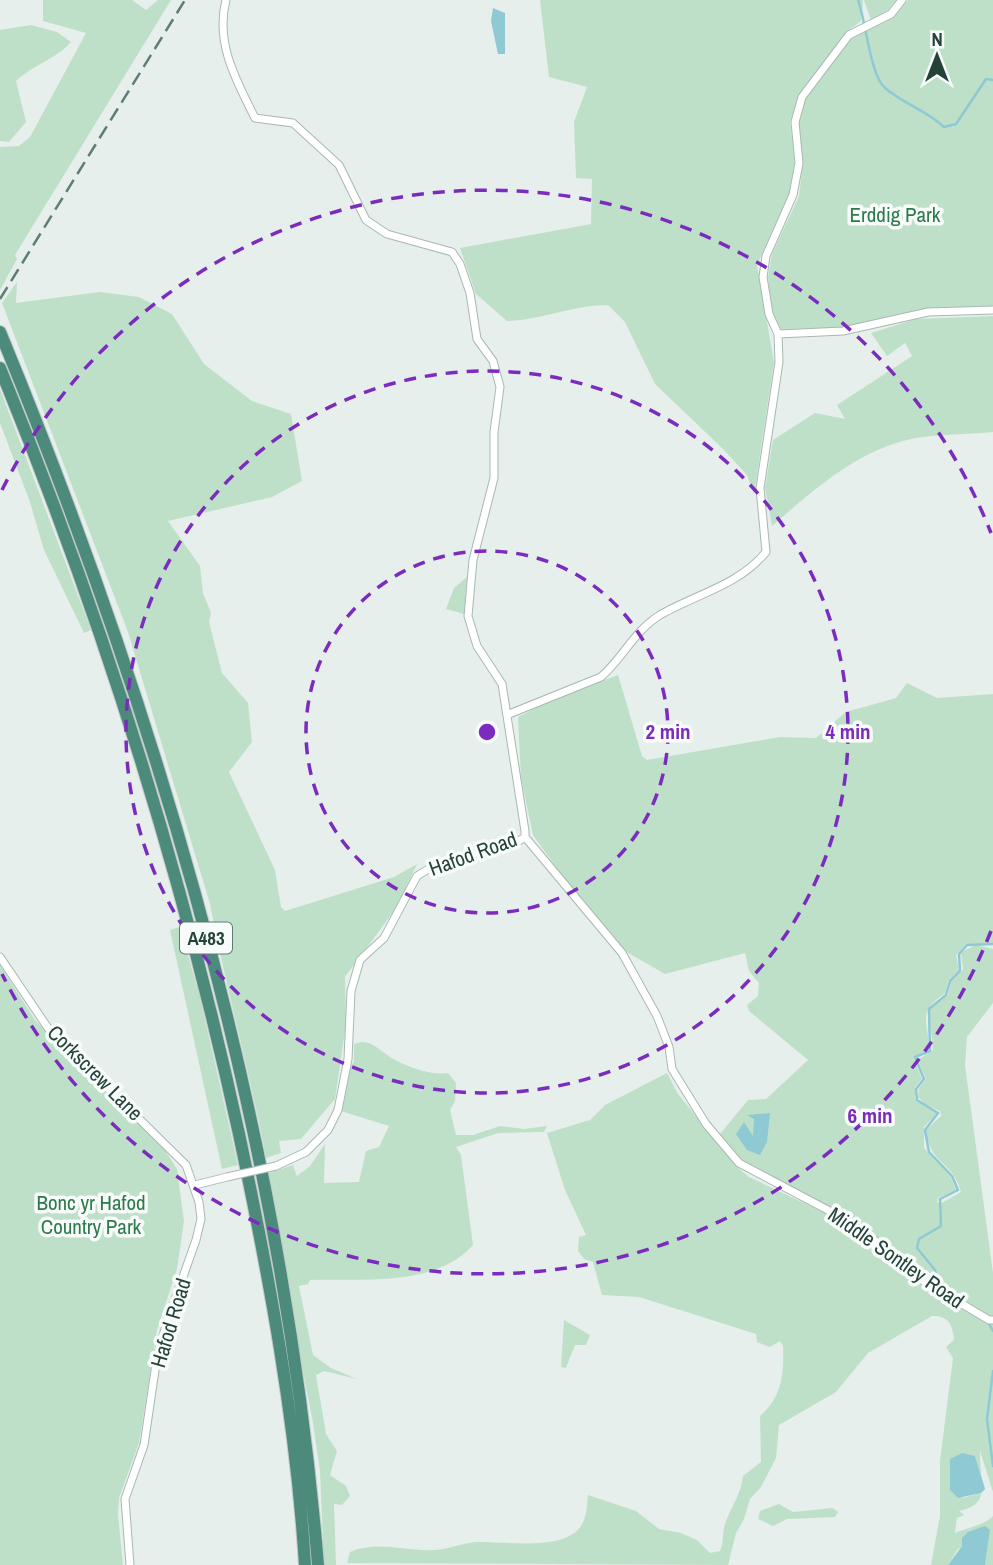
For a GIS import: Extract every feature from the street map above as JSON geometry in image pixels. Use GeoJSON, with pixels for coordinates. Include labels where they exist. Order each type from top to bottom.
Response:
{"type":"FeatureCollection","features":[{"type":"Feature","properties":{"kind":"highway","name":"A483"},"geometry":{"type":"LineString","coordinates":[[1,333],[72,511],[146,726],[220,987],[277,1258],[298,1383],[318,1565]]}},
{"type":"Feature","properties":{"kind":"highway","name":"A483"},"geometry":{"type":"LineString","coordinates":[[0,368],[83,580],[156,802],[191,929],[242,1148],[271,1297],[296,1470],[305,1565]]}},
{"type":"Feature","properties":{"kind":"street","name":"Hafod Road"},"geometry":{"type":"LineString","coordinates":[[130,1565],[125,1499],[144,1445],[157,1357],[201,1219],[195,1185],[276,1166],[306,1152],[328,1130],[338,1110],[348,1059],[351,991],[360,960],[384,938],[417,876],[435,865],[525,837],[509,714],[502,684],[477,646],[468,616],[473,560],[494,478],[494,432],[500,387],[493,362],[477,339],[470,293],[460,264],[452,253],[387,234],[366,220],[339,165],[293,123],[255,118],[223,43],[221,19],[226,0]]}},
{"type":"Feature","properties":{"kind":"street"},"geometry":{"type":"LineString","coordinates":[[509,714],[601,677],[612,667],[636,634],[660,615],[707,595],[753,568],[766,552],[760,488],[779,362],[778,334],[769,314],[763,277],[766,256],[793,195],[799,163],[795,122],[802,97],[849,35],[891,14],[902,0]]}},
{"type":"Feature","properties":{"kind":"street"},"geometry":{"type":"LineString","coordinates":[[778,334],[843,331],[928,312],[993,310]]}},
{"type":"Feature","properties":{"kind":"street","name":"Middle Sontley Road"},"geometry":{"type":"LineString","coordinates":[[525,837],[622,953],[657,1016],[669,1047],[672,1069],[706,1124],[739,1163],[766,1180],[801,1194],[858,1226],[920,1279],[991,1320]]}},
{"type":"Feature","properties":{"kind":"street","name":"Corkscrew Lane"},"geometry":{"type":"LineString","coordinates":[[0,957],[50,1031],[174,1151],[186,1165],[195,1185]]}},
{"type":"Feature","properties":{"kind":"green space"},"geometry":{"type":"Polygon","coordinates":[[[43,0],[132,0],[146,10],[158,0],[171,0],[15,255],[17,259],[0,290],[0,147],[19,146],[30,137],[86,33],[43,21],[43,0]]]}},
{"type":"Feature","properties":{"kind":"green space"},"geometry":{"type":"Polygon","coordinates":[[[540,0],[863,0],[861,21],[849,30],[799,95],[790,122],[795,164],[789,195],[757,265],[774,362],[754,494],[747,475],[655,384],[625,322],[608,305],[507,321],[476,294],[460,248],[591,224],[592,179],[576,178],[574,122],[587,87],[549,77],[540,0]]]}},
{"type":"Feature","properties":{"kind":"green space"},"geometry":{"type":"Polygon","coordinates":[[[864,0],[896,0],[888,10],[871,20],[864,0]]]}},
{"type":"Feature","properties":{"kind":"green space","name":"Erddig Park"},"geometry":{"type":"Polygon","coordinates":[[[908,0],[993,0],[993,307],[928,309],[841,328],[781,329],[771,313],[768,277],[772,254],[799,196],[803,162],[797,122],[805,100],[851,39],[894,17],[908,0]]]}},
{"type":"Feature","properties":{"kind":"green space"},"geometry":{"type":"Polygon","coordinates":[[[31,25],[57,32],[71,42],[16,81],[26,122],[9,142],[0,141],[0,30],[31,25]]]}},
{"type":"Feature","properties":{"kind":"green space"},"geometry":{"type":"Polygon","coordinates":[[[17,282],[16,303],[100,292],[139,297],[172,314],[204,364],[252,401],[291,414],[302,481],[272,497],[168,521],[200,566],[203,593],[211,613],[209,622],[222,673],[248,703],[252,742],[229,772],[275,870],[281,907],[285,911],[394,877],[417,864],[397,907],[345,977],[346,1024],[335,1099],[301,1139],[279,1141],[281,1153],[266,1158],[210,904],[128,632],[2,303],[17,282]]]}},
{"type":"Feature","properties":{"kind":"green space"},"geometry":{"type":"Polygon","coordinates":[[[993,316],[993,432],[923,437],[880,449],[823,483],[772,526],[765,488],[773,440],[815,413],[845,419],[837,405],[912,356],[905,343],[887,356],[871,333],[916,319],[993,316]]]}},
{"type":"Feature","properties":{"kind":"green space"},"geometry":{"type":"Polygon","coordinates":[[[0,389],[91,630],[84,633],[44,550],[30,502],[0,423],[0,389]]]}},
{"type":"Feature","properties":{"kind":"green space"},"geometry":{"type":"Polygon","coordinates":[[[467,577],[464,614],[446,609],[454,588],[467,577]]]}},
{"type":"Feature","properties":{"kind":"green space"},"geometry":{"type":"Polygon","coordinates":[[[618,675],[642,756],[647,760],[780,737],[816,738],[846,712],[896,698],[907,683],[937,698],[993,694],[993,944],[966,944],[956,955],[959,970],[948,981],[945,993],[927,1012],[929,1048],[914,1059],[922,1079],[915,1087],[915,1099],[937,1113],[924,1127],[924,1148],[950,1175],[956,1190],[938,1198],[937,1202],[940,1204],[961,1192],[953,1174],[937,1157],[928,1142],[926,1130],[941,1116],[940,1111],[925,1104],[918,1097],[919,1088],[926,1079],[918,1060],[933,1050],[929,1010],[948,995],[951,982],[963,970],[961,952],[976,945],[993,949],[993,1003],[967,1037],[965,1065],[993,1273],[993,1492],[980,1451],[982,1477],[975,1456],[950,1459],[950,1475],[962,1498],[981,1493],[970,1508],[959,1511],[964,1515],[957,1518],[955,1533],[993,1516],[993,1565],[985,1565],[990,1530],[958,1549],[948,1565],[931,1565],[940,1516],[940,1461],[953,1358],[946,1347],[954,1340],[949,1322],[937,1316],[932,1316],[868,1353],[836,1392],[779,1425],[776,1458],[761,1487],[750,1499],[736,1533],[728,1565],[347,1563],[350,1552],[371,1547],[435,1550],[477,1542],[533,1543],[561,1539],[573,1534],[581,1526],[586,1515],[588,1495],[636,1511],[659,1529],[681,1533],[697,1540],[710,1553],[720,1551],[725,1524],[743,1476],[761,1462],[760,1416],[773,1401],[780,1384],[783,1346],[780,1341],[770,1347],[757,1342],[756,1334],[639,1297],[602,1295],[593,1262],[584,1259],[578,1251],[579,1237],[586,1235],[565,1190],[547,1133],[590,1120],[605,1105],[667,1073],[678,1094],[738,1168],[749,1177],[838,1219],[891,1261],[897,1256],[859,1223],[761,1173],[740,1158],[720,1134],[748,1100],[766,1099],[808,1060],[749,1011],[747,1005],[758,996],[759,983],[749,971],[745,953],[665,974],[625,951],[568,884],[533,835],[521,778],[518,717],[547,702],[618,675]]]}},
{"type":"Feature","properties":{"kind":"green space"},"geometry":{"type":"Polygon","coordinates":[[[180,927],[200,997],[238,1165],[222,1169],[170,930],[180,927]]]}},
{"type":"Feature","properties":{"kind":"green space","name":"Bonc yr Hafod Country Park"},"geometry":{"type":"Polygon","coordinates":[[[0,965],[35,1020],[165,1150],[177,1169],[184,1221],[177,1269],[157,1330],[139,1443],[119,1498],[123,1565],[0,1565],[0,965]]]}},
{"type":"Feature","properties":{"kind":"green space"},"geometry":{"type":"Polygon","coordinates":[[[361,1042],[373,1045],[410,1067],[426,1072],[448,1073],[456,1083],[455,1101],[450,1110],[456,1135],[473,1135],[500,1126],[524,1129],[547,1126],[544,1132],[498,1133],[456,1147],[461,1155],[473,1245],[457,1259],[439,1268],[396,1278],[310,1280],[308,1284],[299,1286],[313,1355],[331,1368],[357,1379],[324,1371],[316,1375],[326,1434],[337,1451],[330,1475],[346,1486],[350,1496],[342,1505],[334,1504],[336,1565],[324,1565],[320,1471],[313,1423],[265,1174],[293,1165],[297,1176],[310,1166],[325,1144],[324,1183],[359,1182],[366,1151],[379,1147],[389,1126],[341,1111],[349,1068],[354,1062],[354,1044],[361,1042]]]}},
{"type":"Feature","properties":{"kind":"green space"},"geometry":{"type":"Polygon","coordinates":[[[564,1320],[590,1335],[586,1345],[575,1345],[566,1368],[561,1367],[564,1320]]]}},
{"type":"Feature","properties":{"kind":"green space"},"geometry":{"type":"Polygon","coordinates":[[[779,1504],[793,1512],[833,1508],[838,1512],[835,1517],[787,1519],[773,1526],[758,1519],[760,1511],[779,1504]]]}},
{"type":"Feature","properties":{"kind":"water"},"geometry":{"type":"Polygon","coordinates":[[[493,8],[505,13],[505,54],[498,54],[491,21],[493,8]]]}},
{"type":"Feature","properties":{"kind":"water"},"geometry":{"type":"Polygon","coordinates":[[[770,1113],[767,1142],[760,1155],[747,1150],[736,1134],[744,1122],[753,1136],[754,1119],[747,1115],[770,1113]]]}},
{"type":"Feature","properties":{"kind":"water"},"geometry":{"type":"Polygon","coordinates":[[[962,1453],[975,1456],[985,1489],[981,1493],[958,1498],[950,1490],[950,1459],[962,1453]]]}},
{"type":"Feature","properties":{"kind":"water"},"geometry":{"type":"Polygon","coordinates":[[[985,1526],[990,1530],[985,1565],[948,1565],[962,1546],[962,1538],[968,1532],[985,1526]]]}},
{"type":"Feature","properties":{"kind":"waterway"},"geometry":{"type":"LineString","coordinates":[[858,0],[872,60],[880,81],[892,94],[944,127],[956,124],[986,79],[993,80]]}},
{"type":"Feature","properties":{"kind":"waterway"},"geometry":{"type":"LineString","coordinates":[[949,1293],[938,1285],[935,1270],[917,1248],[919,1239],[941,1226],[940,1199],[958,1190],[952,1176],[929,1152],[925,1130],[938,1113],[917,1100],[916,1089],[924,1079],[915,1057],[930,1051],[929,1009],[946,995],[950,981],[960,971],[959,954],[967,945],[993,944]]}},
{"type":"Feature","properties":{"kind":"waterway"},"geometry":{"type":"LineString","coordinates":[[988,1322],[993,1331]]}},
{"type":"Feature","properties":{"kind":"waterway"},"geometry":{"type":"LineString","coordinates":[[993,1371],[987,1419],[993,1466]]}},
{"type":"Feature","properties":{"kind":"railway"},"geometry":{"type":"LineString","coordinates":[[0,299],[185,0]]}}]}
